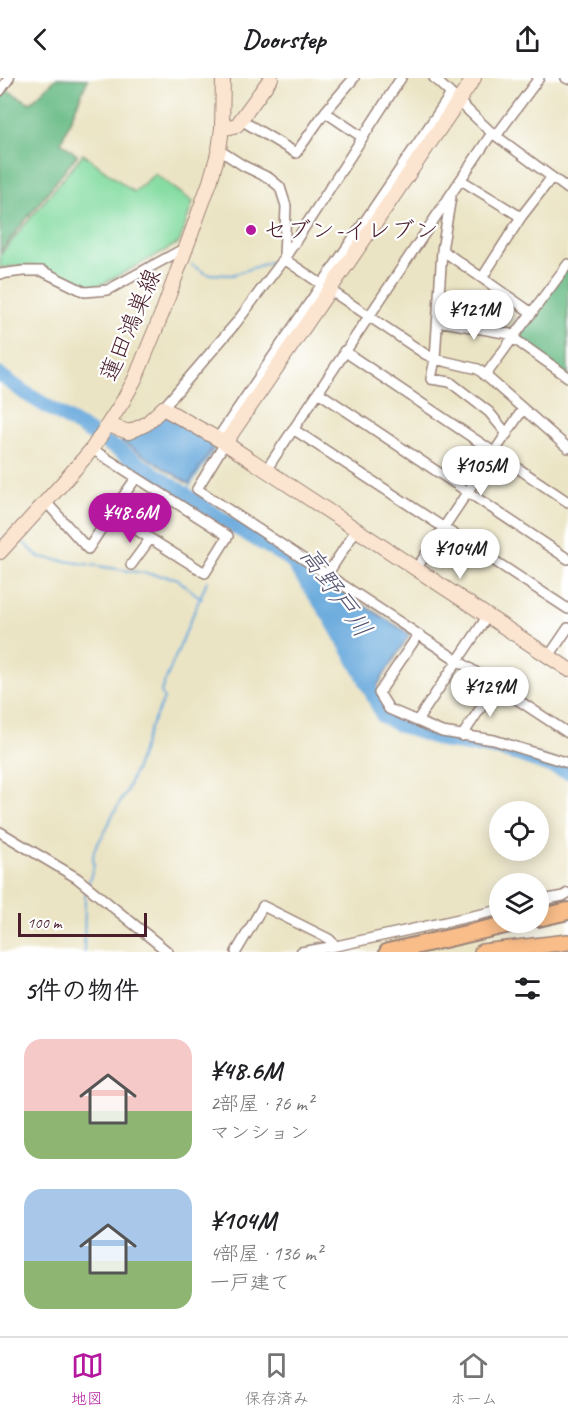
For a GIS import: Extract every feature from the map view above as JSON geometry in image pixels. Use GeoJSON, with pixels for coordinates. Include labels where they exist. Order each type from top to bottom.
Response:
{"type":"FeatureCollection","features":[{"type":"Feature","properties":{"kind":"highway"},"geometry":{"type":"LineString","coordinates":[[549,915],[568,911]]}},
{"type":"Feature","properties":{"kind":"highway"},"geometry":{"type":"LineString","coordinates":[[388,952],[489,929]]}},
{"type":"Feature","properties":{"kind":"main road"},"geometry":{"type":"LineString","coordinates":[[482,952],[568,942]]}},
{"type":"Feature","properties":{"kind":"street"},"geometry":{"type":"LineString","coordinates":[[0,91],[9,78]]}},
{"type":"Feature","properties":{"kind":"street","name":"蓮田鴻巣線"},"geometry":{"type":"LineString","coordinates":[[0,552],[92,449],[123,401],[147,353],[210,182],[219,150],[222,128],[222,78]]}},
{"type":"Feature","properties":{"kind":"street"},"geometry":{"type":"LineString","coordinates":[[222,128],[237,125],[271,78]]}},
{"type":"Feature","properties":{"kind":"street"},"geometry":{"type":"LineString","coordinates":[[241,120],[296,153],[325,112],[354,78]]}},
{"type":"Feature","properties":{"kind":"street"},"geometry":{"type":"LineString","coordinates":[[108,425],[129,432],[146,424],[163,408],[236,323],[284,259],[401,78]]}},
{"type":"Feature","properties":{"kind":"street"},"geometry":{"type":"LineString","coordinates":[[434,78],[494,134],[568,189]]}},
{"type":"Feature","properties":{"kind":"street"},"geometry":{"type":"LineString","coordinates":[[474,78],[455,98],[221,441],[197,489],[568,733]]}},
{"type":"Feature","properties":{"kind":"street"},"geometry":{"type":"LineString","coordinates":[[266,470],[461,180],[539,78]]}},
{"type":"Feature","properties":{"kind":"street"},"geometry":{"type":"LineString","coordinates":[[325,112],[362,137]]}},
{"type":"Feature","properties":{"kind":"street"},"geometry":{"type":"LineString","coordinates":[[219,150],[269,178],[280,187],[286,206],[284,259]]}},
{"type":"Feature","properties":{"kind":"street"},"geometry":{"type":"LineString","coordinates":[[482,278],[521,217],[552,177]]}},
{"type":"Feature","properties":{"kind":"street"},"geometry":{"type":"LineString","coordinates":[[461,180],[521,217]]}},
{"type":"Feature","properties":{"kind":"street"},"geometry":{"type":"LineString","coordinates":[[452,195],[442,250],[435,359],[431,379],[450,382],[489,412],[507,434]]}},
{"type":"Feature","properties":{"kind":"street"},"geometry":{"type":"LineString","coordinates":[[0,274],[42,271],[86,292],[108,290],[185,248]]}},
{"type":"Feature","properties":{"kind":"street"},"geometry":{"type":"LineString","coordinates":[[442,250],[532,313]]}},
{"type":"Feature","properties":{"kind":"street"},"geometry":{"type":"LineString","coordinates":[[284,259],[425,354],[435,359],[478,369],[568,448]]}},
{"type":"Feature","properties":{"kind":"street"},"geometry":{"type":"LineString","coordinates":[[485,376],[568,264]]}},
{"type":"Feature","properties":{"kind":"street"},"geometry":{"type":"LineString","coordinates":[[438,321],[514,336],[568,377]]}},
{"type":"Feature","properties":{"kind":"street"},"geometry":{"type":"LineString","coordinates":[[344,351],[568,502]]}},
{"type":"Feature","properties":{"kind":"street"},"geometry":{"type":"LineString","coordinates":[[318,392],[568,559]]}},
{"type":"Feature","properties":{"kind":"street"},"geometry":{"type":"LineString","coordinates":[[163,408],[221,441],[568,669]]}},
{"type":"Feature","properties":{"kind":"street"},"geometry":{"type":"LineString","coordinates":[[416,569],[523,409]]}},
{"type":"Feature","properties":{"kind":"street"},"geometry":{"type":"LineString","coordinates":[[292,429],[568,609]]}},
{"type":"Feature","properties":{"kind":"street"},"geometry":{"type":"LineString","coordinates":[[92,449],[228,536],[205,573],[111,514]]}},
{"type":"Feature","properties":{"kind":"street"},"geometry":{"type":"LineString","coordinates":[[46,502],[88,549],[136,478]]}},
{"type":"Feature","properties":{"kind":"street"},"geometry":{"type":"LineString","coordinates":[[327,575],[356,530]]}},
{"type":"Feature","properties":{"kind":"street"},"geometry":{"type":"LineString","coordinates":[[131,565],[150,539]]}},
{"type":"Feature","properties":{"kind":"street"},"geometry":{"type":"LineString","coordinates":[[417,721],[487,616]]}},
{"type":"Feature","properties":{"kind":"street"},"geometry":{"type":"LineString","coordinates":[[549,656],[568,628]]}},
{"type":"Feature","properties":{"kind":"street"},"geometry":{"type":"LineString","coordinates":[[418,634],[379,693],[390,709],[442,732],[494,740],[568,763]]}},
{"type":"Feature","properties":{"kind":"street"},"geometry":{"type":"LineString","coordinates":[[462,736],[496,685]]}},
{"type":"Feature","properties":{"kind":"street"},"geometry":{"type":"LineString","coordinates":[[0,832],[77,878],[168,952]]}},
{"type":"Feature","properties":{"kind":"street"},"geometry":{"type":"LineString","coordinates":[[549,899],[568,893]]}},
{"type":"Feature","properties":{"kind":"street"},"geometry":{"type":"LineString","coordinates":[[236,952],[263,906],[329,939],[336,946]]}},
{"type":"Feature","properties":{"kind":"street"},"geometry":{"type":"LineString","coordinates":[[301,952],[489,912]]}},
{"type":"Feature","properties":{"kind":"green space"},"geometry":{"type":"Polygon","coordinates":[[[57,78],[88,79],[61,142],[77,155],[0,252],[0,91],[3,88],[30,103],[57,78]]]}},
{"type":"Feature","properties":{"kind":"green space"},"geometry":{"type":"Polygon","coordinates":[[[83,154],[134,192],[155,174],[193,202],[179,243],[101,285],[79,287],[36,266],[0,268],[0,255],[83,154]]]}},
{"type":"Feature","properties":{"kind":"green space"},"geometry":{"type":"Polygon","coordinates":[[[568,264],[568,377],[513,337],[568,264]]]}},
{"type":"Feature","properties":{"kind":"water"},"geometry":{"type":"Polygon","coordinates":[[[164,415],[215,444],[189,484],[122,442],[164,415]]]}},
{"type":"Feature","properties":{"kind":"water"},"geometry":{"type":"Polygon","coordinates":[[[304,568],[410,634],[376,688],[304,568]]]}},
{"type":"Feature","properties":{"kind":"waterway"},"geometry":{"type":"LineString","coordinates":[[192,265],[207,274],[232,275],[282,258]]}},
{"type":"Feature","properties":{"kind":"waterway","name":"高野戸川"},"geometry":{"type":"LineString","coordinates":[[0,375],[230,524],[291,560],[329,615],[364,676],[383,716],[399,725],[445,741],[517,754],[568,772]]}},
{"type":"Feature","properties":{"kind":"waterway"},"geometry":{"type":"LineString","coordinates":[[184,494],[218,444]]}},
{"type":"Feature","properties":{"kind":"waterway"},"geometry":{"type":"LineString","coordinates":[[24,543],[39,557],[176,578],[202,599]]}},
{"type":"Feature","properties":{"kind":"waterway"},"geometry":{"type":"LineString","coordinates":[[88,884],[94,866],[94,850],[126,792],[150,728],[164,699],[161,691],[207,581]]}},
{"type":"Feature","properties":{"kind":"waterway"},"geometry":{"type":"LineString","coordinates":[[84,952],[87,890]]}},
{"type":"Feature","properties":{"kind":"place","name":"セブン-イレブン"},"geometry":{"type":"Point","coordinates":[251,230]}}]}
